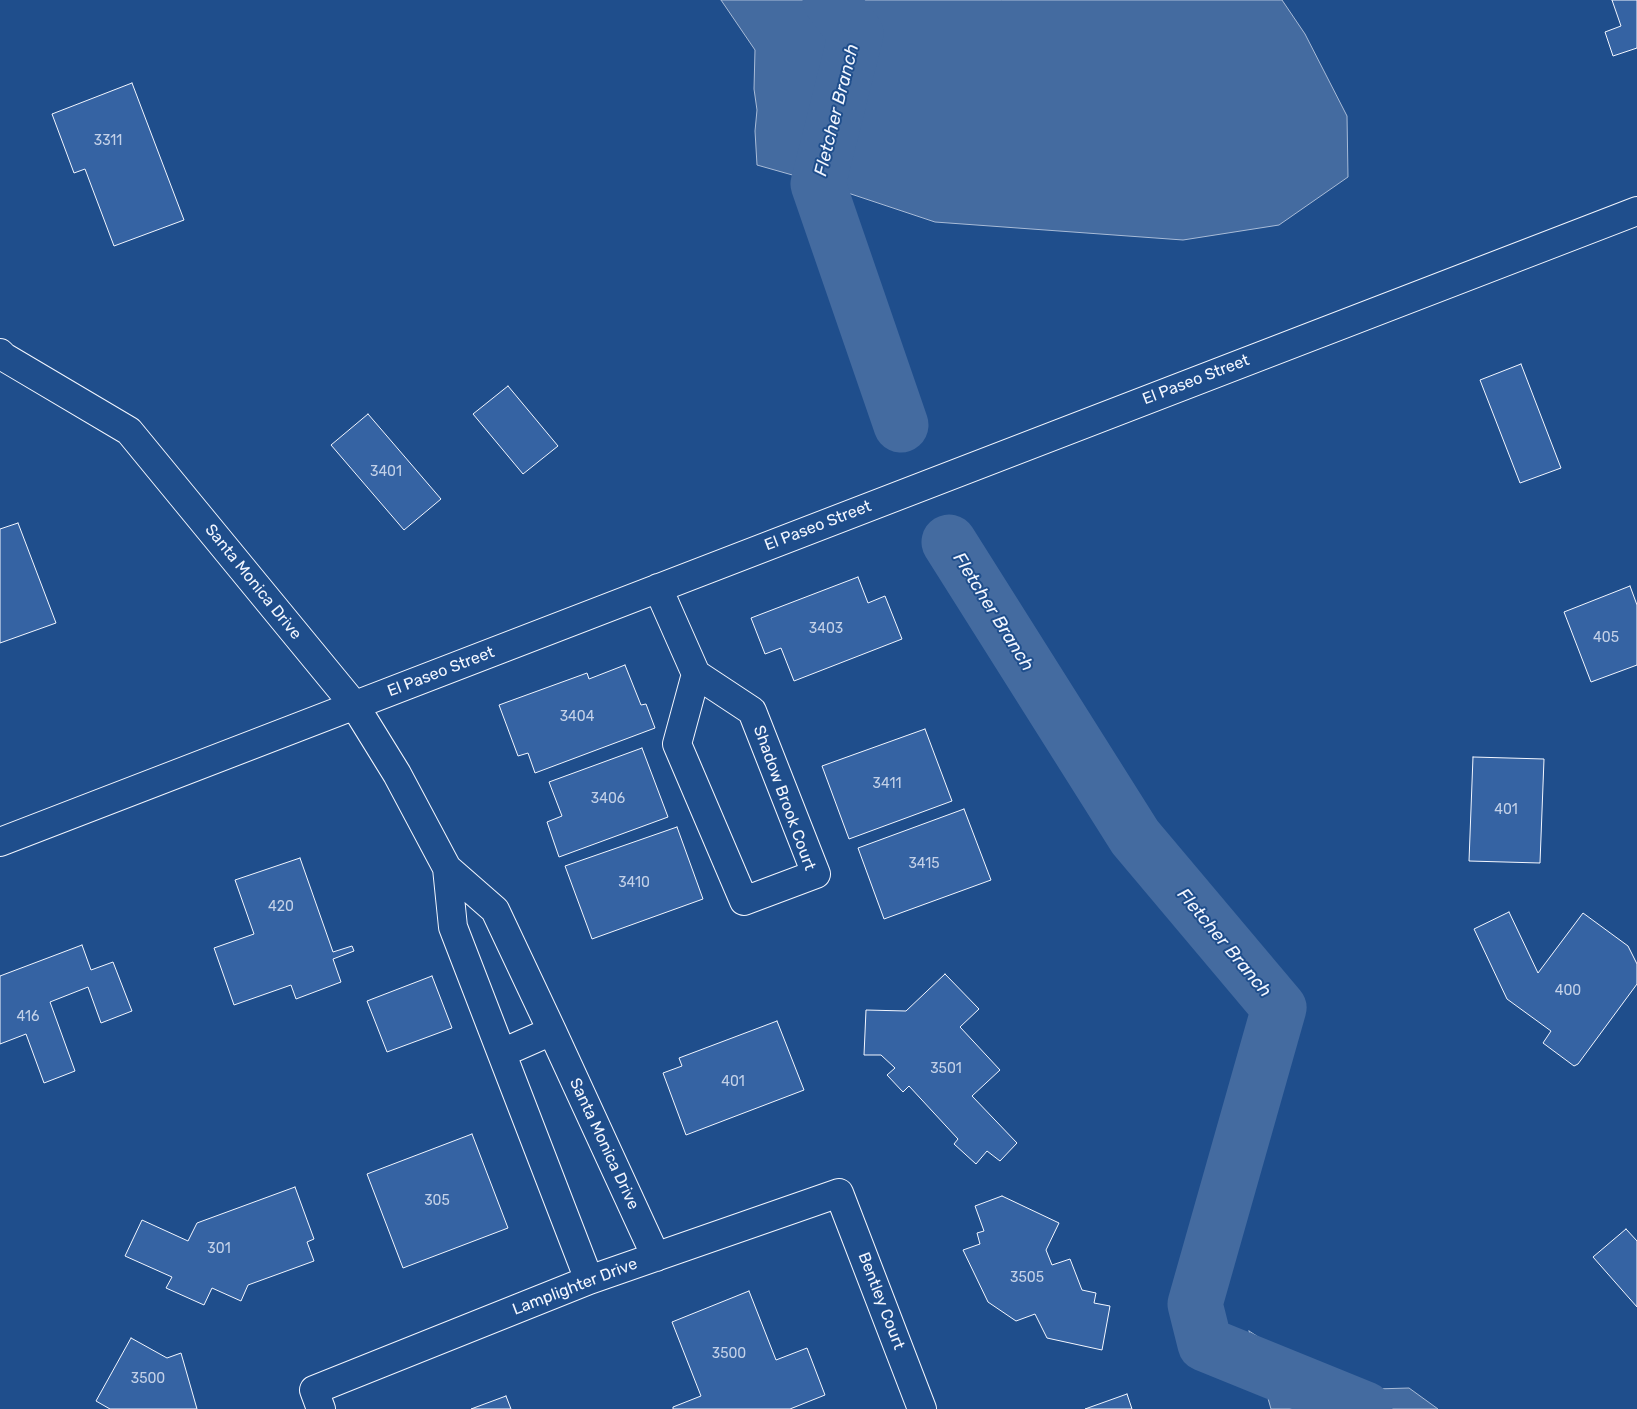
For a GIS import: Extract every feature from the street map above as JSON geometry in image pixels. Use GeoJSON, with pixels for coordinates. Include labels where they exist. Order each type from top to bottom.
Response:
{"type":"FeatureCollection","features":[{"type":"Feature","properties":{"kind":"street","name":"El Paseo Street"},"geometry":{"type":"LineString","coordinates":[[0,842],[1637,211]]}},
{"type":"Feature","properties":{"kind":"street","name":"Santa Monica Drive"},"geometry":{"type":"LineString","coordinates":[[0,353],[129,431],[355,706],[397,774],[447,868],[495,910],[656,1257]]}},
{"type":"Feature","properties":{"kind":"street"},"geometry":{"type":"LineString","coordinates":[[658,588],[696,674]]}},
{"type":"Feature","properties":{"kind":"street","name":"Shadow Brook Court"},"geometry":{"type":"LineString","coordinates":[[696,674],[752,712],[816,874],[744,901],[677,744],[696,674]]}},
{"type":"Feature","properties":{"kind":"street","name":"Santa Monica Drive"},"geometry":{"type":"LineString","coordinates":[[447,868],[453,927],[589,1280]]}},
{"type":"Feature","properties":{"kind":"street"},"geometry":{"type":"LineString","coordinates":[[502,1053],[552,1031]]}},
{"type":"Feature","properties":{"kind":"street","name":"Lamplighter Drive"},"geometry":{"type":"LineString","coordinates":[[317,1400],[589,1280],[839,1193]]}},
{"type":"Feature","properties":{"kind":"street","name":"Bentley Court"},"geometry":{"type":"LineString","coordinates":[[839,1193],[922,1409]]}},
{"type":"Feature","properties":{"kind":"water"},"geometry":{"type":"Polygon","coordinates":[[[721,0],[1282,0],[1305,34],[1347,116],[1348,177],[1279,225],[1183,240],[935,222],[803,178],[757,165],[755,131],[757,110],[754,89],[755,50],[721,0]]]}},
{"type":"Feature","properties":{"kind":"water"},"geometry":{"type":"Polygon","coordinates":[[[1249,1331],[1341,1390],[1409,1388],[1438,1409],[1271,1409],[1249,1331]]]}},
{"type":"Feature","properties":{"kind":"building"},"geometry":{"type":"Polygon","coordinates":[[[1612,0],[1637,0],[1637,48],[1613,56],[1605,32],[1621,26],[1612,0]]]}},
{"type":"Feature","properties":{"kind":"building"},"geometry":{"type":"Polygon","coordinates":[[[132,83],[184,220],[114,246],[85,169],[74,173],[52,114],[132,83]]]}},
{"type":"Feature","properties":{"kind":"building"},"geometry":{"type":"Polygon","coordinates":[[[1521,364],[1561,468],[1520,483],[1480,380],[1521,364]]]}},
{"type":"Feature","properties":{"kind":"building"},"geometry":{"type":"Polygon","coordinates":[[[508,386],[558,446],[523,474],[473,414],[508,386]]]}},
{"type":"Feature","properties":{"kind":"building"},"geometry":{"type":"Polygon","coordinates":[[[368,414],[441,499],[404,530],[331,445],[368,414]]]}},
{"type":"Feature","properties":{"kind":"building"},"geometry":{"type":"Polygon","coordinates":[[[18,523],[56,623],[0,643],[0,529],[18,523]]]}},
{"type":"Feature","properties":{"kind":"building"},"geometry":{"type":"Polygon","coordinates":[[[858,577],[868,603],[885,596],[902,639],[794,681],[781,648],[765,654],[751,618],[858,577]]]}},
{"type":"Feature","properties":{"kind":"building"},"geometry":{"type":"Polygon","coordinates":[[[1630,586],[1637,605],[1637,665],[1591,682],[1564,612],[1630,586]]]}},
{"type":"Feature","properties":{"kind":"building"},"geometry":{"type":"Polygon","coordinates":[[[625,665],[641,705],[646,704],[655,728],[535,773],[528,753],[518,756],[499,705],[587,673],[589,679],[625,665]]]}},
{"type":"Feature","properties":{"kind":"building"},"geometry":{"type":"Polygon","coordinates":[[[925,729],[952,801],[849,839],[822,766],[925,729]]]}},
{"type":"Feature","properties":{"kind":"building"},"geometry":{"type":"Polygon","coordinates":[[[642,748],[668,817],[559,857],[547,822],[562,816],[549,782],[642,748]]]}},
{"type":"Feature","properties":{"kind":"building"},"geometry":{"type":"Polygon","coordinates":[[[1473,757],[1544,759],[1540,863],[1469,861],[1473,757]]]}},
{"type":"Feature","properties":{"kind":"building"},"geometry":{"type":"Polygon","coordinates":[[[964,809],[991,880],[884,919],[858,848],[964,809]]]}},
{"type":"Feature","properties":{"kind":"building"},"geometry":{"type":"Polygon","coordinates":[[[677,827],[703,899],[592,939],[565,866],[677,827]]]}},
{"type":"Feature","properties":{"kind":"building"},"geometry":{"type":"Polygon","coordinates":[[[300,858],[333,952],[352,946],[354,951],[333,959],[341,982],[296,999],[291,985],[234,1005],[214,948],[254,934],[235,880],[300,858]]]}},
{"type":"Feature","properties":{"kind":"building"},"geometry":{"type":"Polygon","coordinates":[[[1509,912],[1538,973],[1583,913],[1628,946],[1637,964],[1637,984],[1578,1064],[1574,1066],[1543,1043],[1551,1031],[1507,999],[1474,929],[1509,912]]]}},
{"type":"Feature","properties":{"kind":"building"},"geometry":{"type":"Polygon","coordinates":[[[82,945],[91,970],[113,962],[132,1011],[101,1023],[88,987],[50,1002],[75,1071],[44,1083],[26,1034],[0,1044],[0,976],[82,945]]]}},
{"type":"Feature","properties":{"kind":"building"},"geometry":{"type":"Polygon","coordinates":[[[945,974],[979,1009],[960,1027],[1000,1070],[972,1096],[1017,1143],[1000,1161],[987,1151],[976,1164],[954,1144],[958,1139],[909,1086],[903,1092],[887,1075],[895,1068],[881,1055],[864,1055],[866,1010],[906,1011],[945,974]]]}},
{"type":"Feature","properties":{"kind":"building"},"geometry":{"type":"Polygon","coordinates":[[[432,976],[452,1028],[387,1052],[367,1001],[432,976]]]}},
{"type":"Feature","properties":{"kind":"building"},"geometry":{"type":"Polygon","coordinates":[[[777,1021],[804,1090],[686,1135],[663,1073],[682,1066],[679,1058],[777,1021]]]}},
{"type":"Feature","properties":{"kind":"building"},"geometry":{"type":"Polygon","coordinates":[[[472,1134],[508,1228],[403,1268],[367,1174],[472,1134]]]}},
{"type":"Feature","properties":{"kind":"building"},"geometry":{"type":"Polygon","coordinates":[[[295,1187],[314,1239],[307,1242],[314,1261],[248,1285],[241,1301],[212,1288],[204,1305],[166,1288],[172,1277],[125,1256],[142,1220],[188,1241],[197,1223],[295,1187]]]}},
{"type":"Feature","properties":{"kind":"building"},"geometry":{"type":"Polygon","coordinates":[[[1002,1196],[1059,1223],[1046,1250],[1052,1265],[1070,1259],[1082,1290],[1096,1293],[1094,1303],[1110,1306],[1102,1350],[1047,1338],[1035,1314],[1016,1321],[988,1302],[963,1250],[980,1244],[977,1233],[984,1231],[975,1206],[1002,1196]]]}},
{"type":"Feature","properties":{"kind":"building"},"geometry":{"type":"Polygon","coordinates":[[[1626,1229],[1637,1241],[1637,1307],[1593,1257],[1626,1229]]]}},
{"type":"Feature","properties":{"kind":"building"},"geometry":{"type":"Polygon","coordinates":[[[749,1291],[776,1360],[807,1348],[825,1395],[790,1409],[673,1409],[673,1407],[701,1396],[672,1322],[749,1291]]]}},
{"type":"Feature","properties":{"kind":"building"},"geometry":{"type":"Polygon","coordinates":[[[131,1338],[167,1358],[181,1353],[197,1409],[110,1409],[96,1401],[131,1338]]]}},
{"type":"Feature","properties":{"kind":"building"},"geometry":{"type":"Polygon","coordinates":[[[1127,1394],[1132,1409],[1085,1409],[1127,1394]]]}},
{"type":"Feature","properties":{"kind":"building"},"geometry":{"type":"Polygon","coordinates":[[[506,1396],[511,1409],[471,1409],[506,1396]]]}},
{"type":"Feature","properties":{"kind":"waterway","name":"Fletcher Branch"},"geometry":{"type":"LineString","coordinates":[[830,0],[856,34],[818,184],[901,425]]}},
{"type":"Feature","properties":{"kind":"waterway","name":"Fletcher Branch"},"geometry":{"type":"LineString","coordinates":[[949,542],[1135,837],[1279,1008],[1195,1304],[1205,1344],[1365,1409]]}}]}
